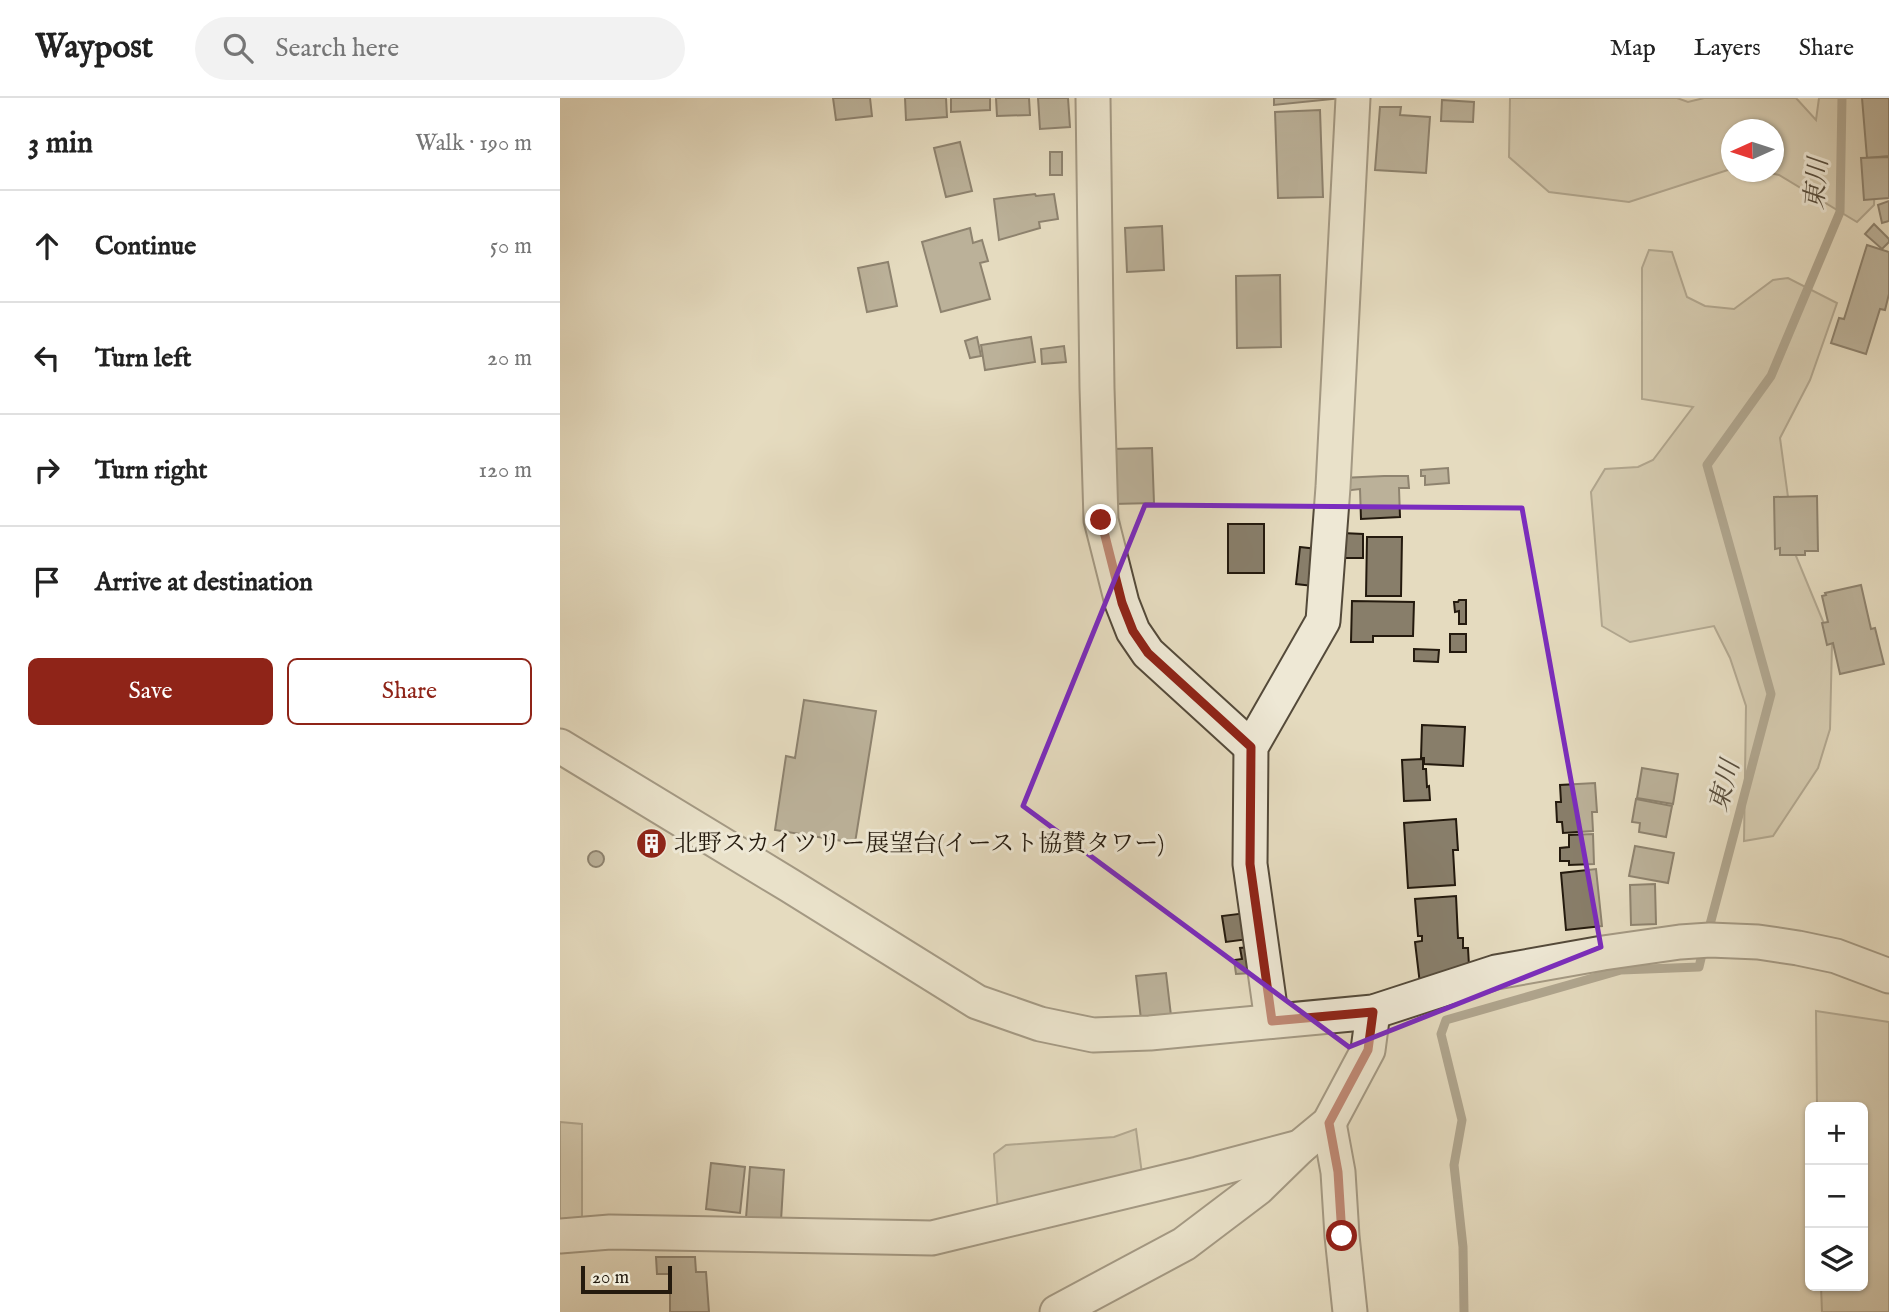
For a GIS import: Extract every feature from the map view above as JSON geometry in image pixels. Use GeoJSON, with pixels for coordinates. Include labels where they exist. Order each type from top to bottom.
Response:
{"type":"FeatureCollection","features":[{"type":"Feature","properties":{"kind":"street"},"geometry":{"type":"LineString","coordinates":[[1093,98],[1101,520],[1122,603],[1133,631],[1148,653],[1251,747]]}},
{"type":"Feature","properties":{"kind":"street"},"geometry":{"type":"LineString","coordinates":[[1272,1021],[1250,864],[1251,747],[1323,621],[1353,98]]}},
{"type":"Feature","properties":{"kind":"street"},"geometry":{"type":"LineString","coordinates":[[560,746],[977,1002],[1040,1024],[1093,1035],[1150,1033],[1373,1012],[1496,972],[1603,953],[1697,941],[1758,942],[1883,965]]}},
{"type":"Feature","properties":{"kind":"street"},"geometry":{"type":"LineString","coordinates":[[1056,1312],[1184,1244],[1258,1188],[1329,1123],[1368,1050],[1373,1012]]}},
{"type":"Feature","properties":{"kind":"street"},"geometry":{"type":"LineString","coordinates":[[1329,1123],[1338,1172],[1350,1312]]}},
{"type":"Feature","properties":{"kind":"street"},"geometry":{"type":"LineString","coordinates":[[560,1236],[610,1232],[932,1238],[1300,1147]]}},
{"type":"Feature","properties":{"kind":"highlighted area"},"geometry":{"type":"Polygon","coordinates":[[[1145,505],[1522,508],[1601,947],[1349,1047],[1023,806],[1145,505]]]}},
{"type":"Feature","properties":{"kind":"shaded area"},"geometry":{"type":"Polygon","coordinates":[[[1510,98],[1677,98],[1688,102],[1704,98],[1796,98],[1816,120],[1819,98],[1874,98],[1874,205],[1857,222],[1784,178],[1784,119],[1721,119],[1721,172],[1629,202],[1549,192],[1509,157],[1510,98]]]}},
{"type":"Feature","properties":{"kind":"shaded area"},"geometry":{"type":"Polygon","coordinates":[[[1649,250],[1672,252],[1687,297],[1705,306],[1734,309],[1773,280],[1788,278],[1837,303],[1810,380],[1780,438],[1796,556],[1832,643],[1830,729],[1818,768],[1773,836],[1744,841],[1746,706],[1730,658],[1714,626],[1630,642],[1602,626],[1591,492],[1605,469],[1638,467],[1653,460],[1693,407],[1642,399],[1642,268],[1649,250]]]}},
{"type":"Feature","properties":{"kind":"shaded area"},"geometry":{"type":"Polygon","coordinates":[[[1816,1011],[1889,1022],[1889,1312],[1822,1312],[1821,1291],[1868,1291],[1868,1102],[1817,1102],[1816,1011]]]}},
{"type":"Feature","properties":{"kind":"shaded area"},"geometry":{"type":"Polygon","coordinates":[[[560,1122],[582,1124],[582,1220],[560,1222],[560,1122]]]}},
{"type":"Feature","properties":{"kind":"shaded area"},"geometry":{"type":"Polygon","coordinates":[[[1136,1129],[1144,1189],[999,1227],[994,1154],[1006,1145],[1114,1137],[1136,1129]]]}},
{"type":"Feature","properties":{"kind":"building"},"geometry":{"type":"Polygon","coordinates":[[[833,98],[870,98],[872,116],[836,120],[833,98]]]}},
{"type":"Feature","properties":{"kind":"building"},"geometry":{"type":"Polygon","coordinates":[[[905,98],[946,98],[947,117],[906,120],[905,98]]]}},
{"type":"Feature","properties":{"kind":"building"},"geometry":{"type":"Polygon","coordinates":[[[951,98],[990,98],[990,110],[951,112],[951,98]]]}},
{"type":"Feature","properties":{"kind":"building"},"geometry":{"type":"Polygon","coordinates":[[[996,98],[1029,98],[1030,115],[997,116],[996,98]]]}},
{"type":"Feature","properties":{"kind":"building"},"geometry":{"type":"Polygon","coordinates":[[[1038,98],[1068,98],[1070,127],[1040,129],[1038,98]]]}},
{"type":"Feature","properties":{"kind":"building"},"geometry":{"type":"Polygon","coordinates":[[[1274,98],[1342,98],[1274,105],[1274,98]]]}},
{"type":"Feature","properties":{"kind":"building"},"geometry":{"type":"Polygon","coordinates":[[[1862,98],[1889,98],[1889,156],[1867,158],[1862,98]]]}},
{"type":"Feature","properties":{"kind":"building"},"geometry":{"type":"Polygon","coordinates":[[[1442,100],[1474,102],[1473,122],[1441,121],[1442,100]]]}},
{"type":"Feature","properties":{"kind":"building"},"geometry":{"type":"Polygon","coordinates":[[[1380,107],[1401,107],[1400,115],[1430,117],[1426,173],[1375,170],[1380,107]]]}},
{"type":"Feature","properties":{"kind":"building"},"geometry":{"type":"Polygon","coordinates":[[[1320,110],[1323,197],[1278,198],[1275,112],[1320,110]]]}},
{"type":"Feature","properties":{"kind":"building"},"geometry":{"type":"Polygon","coordinates":[[[960,142],[972,191],[946,197],[934,148],[960,142]]]}},
{"type":"Feature","properties":{"kind":"building"},"geometry":{"type":"Polygon","coordinates":[[[1050,152],[1062,152],[1062,175],[1050,175],[1050,152]]]}},
{"type":"Feature","properties":{"kind":"building"},"geometry":{"type":"Polygon","coordinates":[[[1889,157],[1889,198],[1864,200],[1861,158],[1889,157]]]}},
{"type":"Feature","properties":{"kind":"building"},"geometry":{"type":"Polygon","coordinates":[[[1054,194],[1058,219],[1039,222],[1040,228],[999,240],[994,199],[1054,194]]]}},
{"type":"Feature","properties":{"kind":"building"},"geometry":{"type":"Polygon","coordinates":[[[1889,201],[1889,221],[1882,223],[1878,205],[1889,201]]]}},
{"type":"Feature","properties":{"kind":"building"},"geometry":{"type":"Polygon","coordinates":[[[1874,224],[1889,239],[1882,249],[1865,234],[1874,224]]]}},
{"type":"Feature","properties":{"kind":"building"},"geometry":{"type":"Polygon","coordinates":[[[1162,226],[1164,270],[1127,272],[1125,228],[1162,226]]]}},
{"type":"Feature","properties":{"kind":"building"},"geometry":{"type":"Polygon","coordinates":[[[970,228],[973,243],[982,240],[988,261],[980,263],[990,299],[941,312],[922,242],[970,228]]]}},
{"type":"Feature","properties":{"kind":"building"},"geometry":{"type":"Polygon","coordinates":[[[1867,245],[1889,252],[1889,294],[1885,310],[1880,309],[1866,354],[1831,343],[1839,318],[1844,319],[1867,245]]]}},
{"type":"Feature","properties":{"kind":"building"},"geometry":{"type":"Polygon","coordinates":[[[888,262],[897,306],[867,312],[858,268],[888,262]]]}},
{"type":"Feature","properties":{"kind":"building"},"geometry":{"type":"Polygon","coordinates":[[[1280,275],[1281,347],[1237,348],[1236,276],[1280,275]]]}},
{"type":"Feature","properties":{"kind":"building"},"geometry":{"type":"Polygon","coordinates":[[[977,337],[981,356],[970,358],[965,341],[977,337]]]}},
{"type":"Feature","properties":{"kind":"building"},"geometry":{"type":"Polygon","coordinates":[[[1031,337],[1035,362],[985,370],[981,345],[1031,337]]]}},
{"type":"Feature","properties":{"kind":"building"},"geometry":{"type":"Polygon","coordinates":[[[1064,346],[1066,362],[1042,364],[1041,349],[1064,346]]]}},
{"type":"Feature","properties":{"kind":"building"},"geometry":{"type":"Polygon","coordinates":[[[1152,448],[1154,503],[1113,504],[1111,449],[1152,448]]]}},
{"type":"Feature","properties":{"kind":"building"},"geometry":{"type":"Polygon","coordinates":[[[1448,468],[1449,483],[1425,485],[1425,476],[1421,476],[1421,470],[1448,468]]]}},
{"type":"Feature","properties":{"kind":"building"},"geometry":{"type":"Polygon","coordinates":[[[1408,476],[1409,488],[1399,488],[1400,517],[1361,519],[1360,489],[1343,491],[1342,478],[1408,476]]]}},
{"type":"Feature","properties":{"kind":"building"},"geometry":{"type":"Polygon","coordinates":[[[1817,496],[1818,551],[1805,551],[1805,555],[1780,555],[1780,548],[1775,549],[1774,497],[1817,496]]]}},
{"type":"Feature","properties":{"kind":"building"},"geometry":{"type":"Polygon","coordinates":[[[1228,524],[1264,524],[1264,573],[1228,573],[1228,524]]]}},
{"type":"Feature","properties":{"kind":"building"},"geometry":{"type":"Polygon","coordinates":[[[1342,533],[1363,534],[1363,558],[1342,558],[1342,533]]]}},
{"type":"Feature","properties":{"kind":"building"},"geometry":{"type":"Polygon","coordinates":[[[1367,537],[1402,537],[1401,596],[1366,596],[1367,537]]]}},
{"type":"Feature","properties":{"kind":"building"},"geometry":{"type":"Polygon","coordinates":[[[1300,547],[1317,549],[1313,586],[1296,584],[1300,547]]]}},
{"type":"Feature","properties":{"kind":"building"},"geometry":{"type":"Polygon","coordinates":[[[1861,585],[1871,629],[1875,628],[1884,664],[1840,674],[1833,643],[1827,645],[1822,623],[1828,622],[1822,596],[1861,585]]]}},
{"type":"Feature","properties":{"kind":"building"},"geometry":{"type":"Polygon","coordinates":[[[1466,600],[1466,624],[1459,624],[1459,611],[1455,612],[1454,602],[1466,600]]]}},
{"type":"Feature","properties":{"kind":"building"},"geometry":{"type":"Polygon","coordinates":[[[1352,601],[1414,602],[1413,636],[1373,636],[1373,642],[1351,642],[1352,601]]]}},
{"type":"Feature","properties":{"kind":"building"},"geometry":{"type":"Polygon","coordinates":[[[1450,634],[1466,634],[1466,652],[1450,652],[1450,634]]]}},
{"type":"Feature","properties":{"kind":"building"},"geometry":{"type":"Polygon","coordinates":[[[1414,649],[1439,650],[1438,662],[1414,661],[1414,649]]]}},
{"type":"Feature","properties":{"kind":"building"},"geometry":{"type":"Polygon","coordinates":[[[804,700],[876,711],[855,843],[775,830],[786,756],[795,758],[804,700]]]}},
{"type":"Feature","properties":{"kind":"building"},"geometry":{"type":"Polygon","coordinates":[[[1422,725],[1465,727],[1463,766],[1424,764],[1424,758],[1421,758],[1422,725]]]}},
{"type":"Feature","properties":{"kind":"building"},"geometry":{"type":"Polygon","coordinates":[[[1423,759],[1430,800],[1404,801],[1402,760],[1423,759]]]}},
{"type":"Feature","properties":{"kind":"building"},"geometry":{"type":"Polygon","coordinates":[[[1642,768],[1678,774],[1673,804],[1637,798],[1642,768]]]}},
{"type":"Feature","properties":{"kind":"building"},"geometry":{"type":"Polygon","coordinates":[[[1595,783],[1597,812],[1592,812],[1593,831],[1563,833],[1562,822],[1557,822],[1556,802],[1561,802],[1560,785],[1595,783]]]}},
{"type":"Feature","properties":{"kind":"building"},"geometry":{"type":"Polygon","coordinates":[[[1636,799],[1672,806],[1666,837],[1639,832],[1640,823],[1632,822],[1636,799]]]}},
{"type":"Feature","properties":{"kind":"building"},"geometry":{"type":"Polygon","coordinates":[[[1456,819],[1458,850],[1453,850],[1455,885],[1408,888],[1404,823],[1456,819]]]}},
{"type":"Feature","properties":{"kind":"building","name":"北野スカイツリー展望台(イースト協賛タワー)"},"geometry":{"type":"Polygon","coordinates":[[[648,832],[664,843],[654,857],[639,845],[648,832]]]}},
{"type":"Feature","properties":{"kind":"building"},"geometry":{"type":"Polygon","coordinates":[[[1593,834],[1594,864],[1569,865],[1569,861],[1560,861],[1560,848],[1569,847],[1569,835],[1593,834]]]}},
{"type":"Feature","properties":{"kind":"building"},"geometry":{"type":"Polygon","coordinates":[[[1635,846],[1674,853],[1668,883],[1629,876],[1635,846]]]}},
{"type":"Feature","properties":{"kind":"building"},"geometry":{"type":"Polygon","coordinates":[[[593,851],[599,851],[604,859],[602,865],[593,867],[588,862],[588,856],[593,851]]]}},
{"type":"Feature","properties":{"kind":"building"},"geometry":{"type":"Polygon","coordinates":[[[1596,869],[1602,926],[1566,930],[1561,873],[1596,869]]]}},
{"type":"Feature","properties":{"kind":"building"},"geometry":{"type":"Polygon","coordinates":[[[1655,884],[1656,924],[1631,925],[1630,885],[1655,884]]]}},
{"type":"Feature","properties":{"kind":"building"},"geometry":{"type":"Polygon","coordinates":[[[1456,896],[1458,938],[1463,938],[1463,948],[1468,948],[1469,966],[1420,984],[1415,942],[1422,941],[1422,936],[1418,936],[1415,899],[1456,896]]]}},
{"type":"Feature","properties":{"kind":"building"},"geometry":{"type":"Polygon","coordinates":[[[1246,913],[1249,939],[1226,942],[1222,916],[1246,913]]]}},
{"type":"Feature","properties":{"kind":"building"},"geometry":{"type":"Polygon","coordinates":[[[1250,947],[1252,973],[1236,974],[1234,960],[1242,959],[1240,948],[1250,947]]]}},
{"type":"Feature","properties":{"kind":"building"},"geometry":{"type":"Polygon","coordinates":[[[1166,973],[1172,1024],[1142,1028],[1136,976],[1166,973]]]}},
{"type":"Feature","properties":{"kind":"building"},"geometry":{"type":"Polygon","coordinates":[[[711,1163],[745,1167],[740,1213],[706,1209],[711,1163]]]}},
{"type":"Feature","properties":{"kind":"building"},"geometry":{"type":"Polygon","coordinates":[[[750,1167],[784,1170],[781,1221],[746,1218],[750,1167]]]}},
{"type":"Feature","properties":{"kind":"building"},"geometry":{"type":"Polygon","coordinates":[[[656,1257],[695,1257],[696,1272],[706,1272],[709,1312],[670,1312],[670,1274],[657,1274],[656,1257]]]}},
{"type":"Feature","properties":{"kind":"waterway","name":"東川"},"geometry":{"type":"LineString","coordinates":[[1708,932],[1771,694],[1707,465],[1771,376],[1840,212],[1842,98]]}},
{"type":"Feature","properties":{"kind":"waterway","name":"東川"},"geometry":{"type":"LineString","coordinates":[[1464,1312],[1463,1247],[1454,1165],[1462,1120],[1441,1034],[1446,1020],[1621,970],[1699,967],[1704,946]]}},
{"type":"Feature","properties":{"kind":"place","name":"北野スカイツリー展望台(イースト協賛タワー)"},"geometry":{"type":"Point","coordinates":[651,844]}},
{"type":"Feature","properties":{"kind":"route"},"geometry":{"type":"LineString","coordinates":[[1101,520],[1122,603],[1133,631],[1148,653],[1251,747],[1250,864],[1272,1021],[1373,1012],[1368,1050],[1329,1123],[1338,1172],[1342,1236]]}}]}
